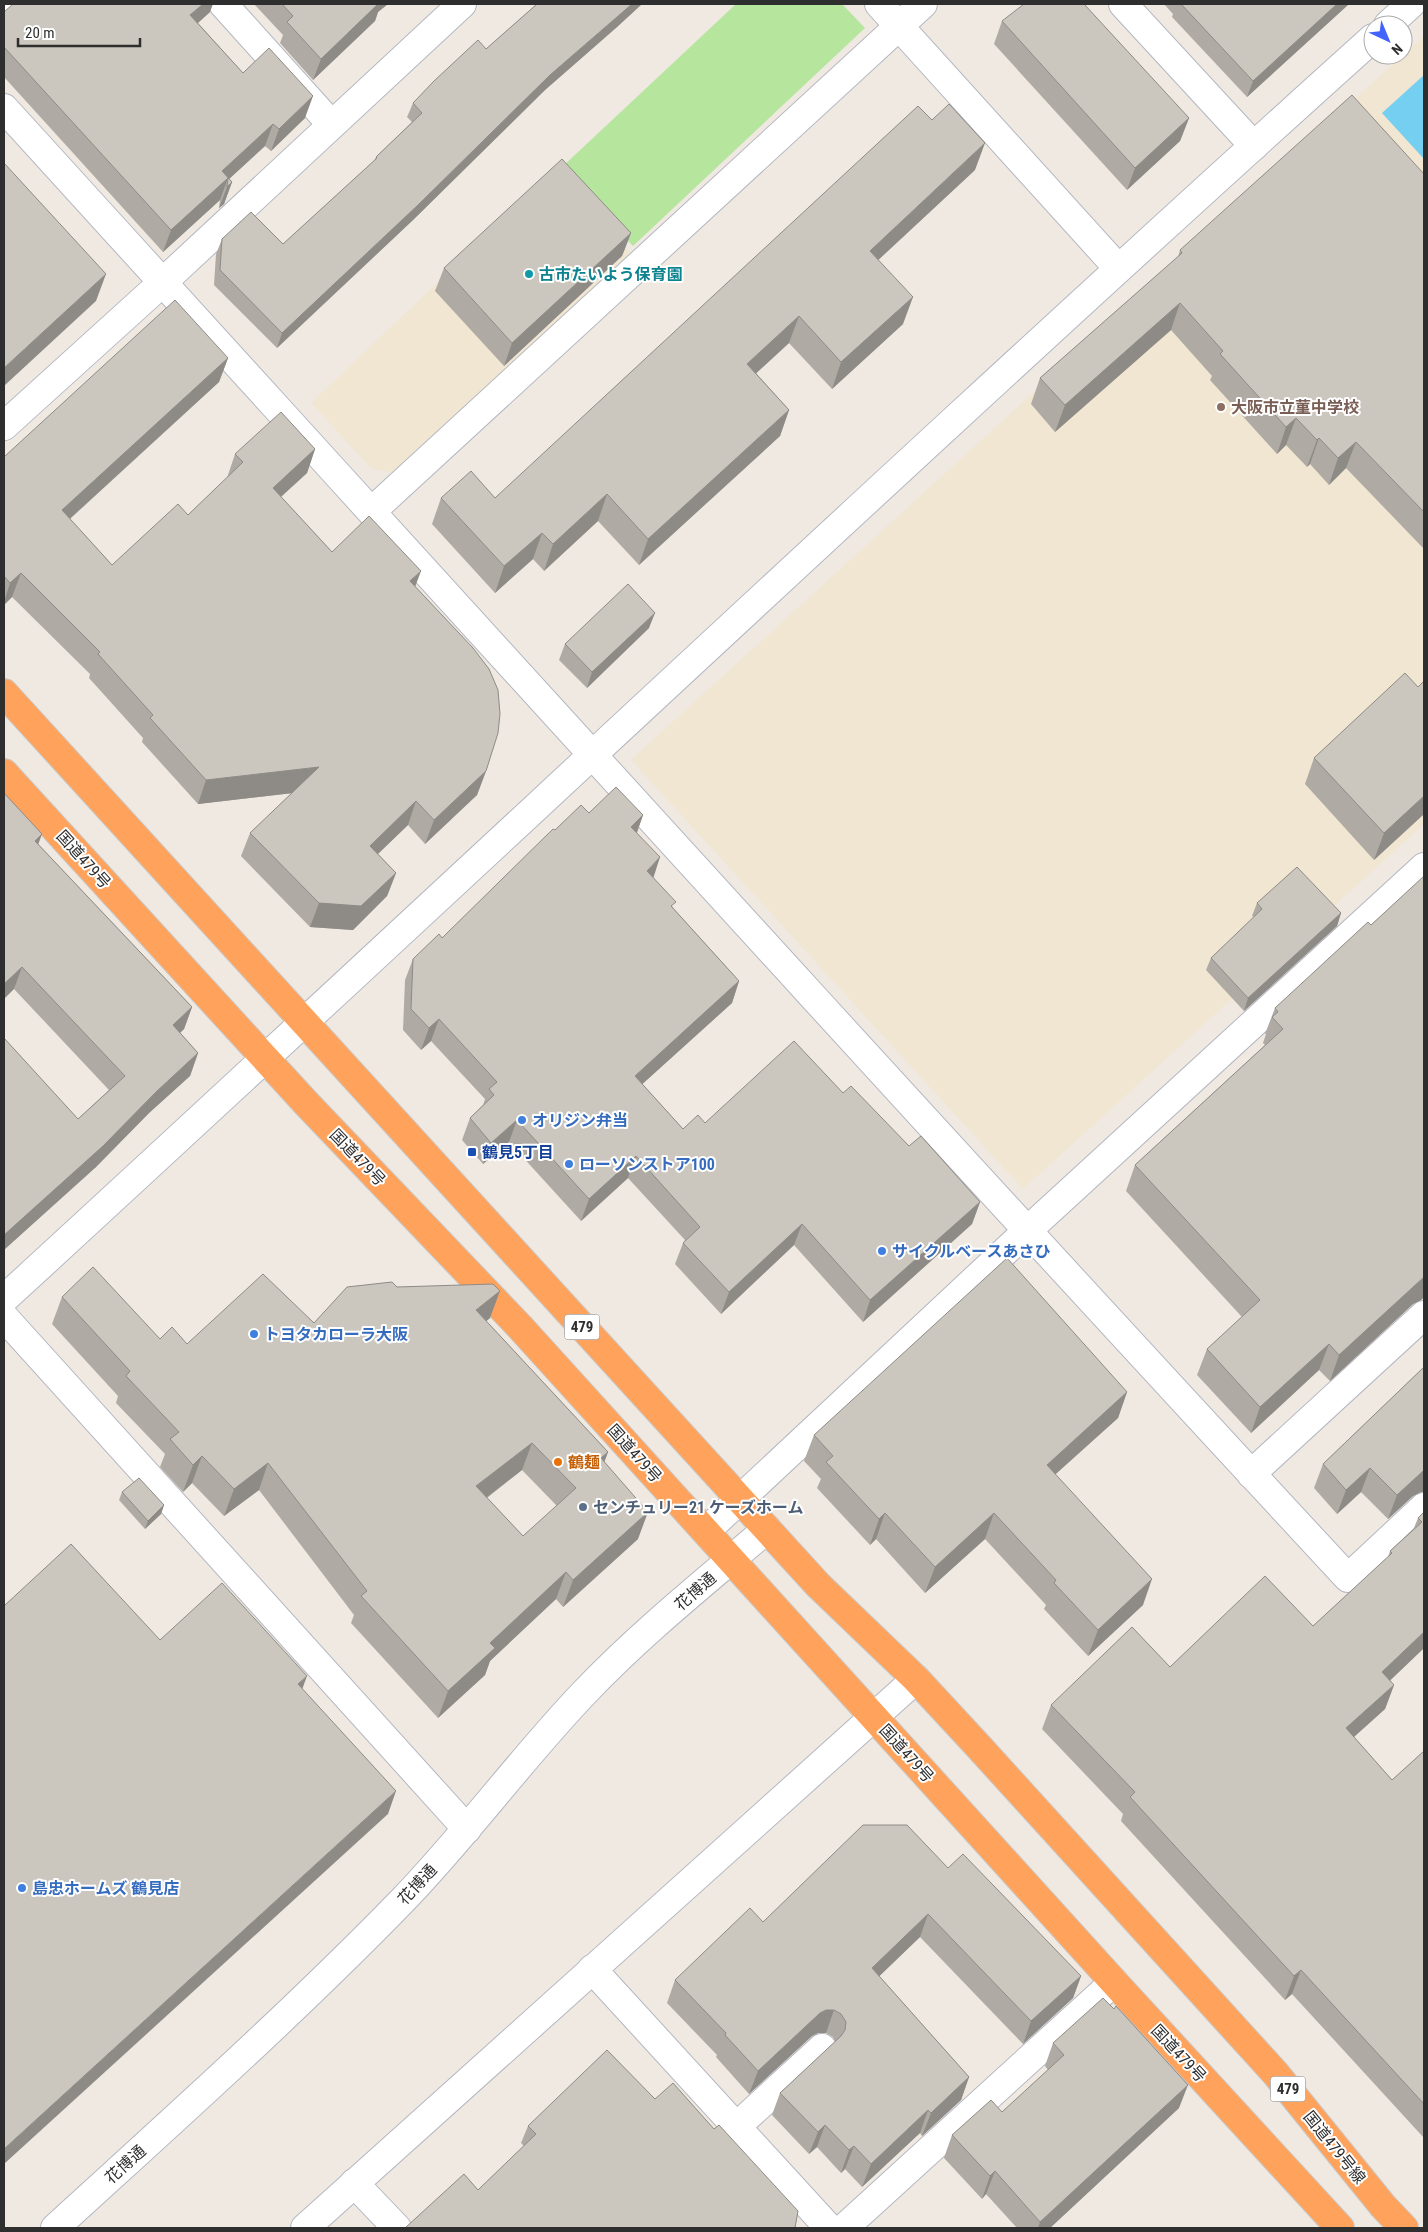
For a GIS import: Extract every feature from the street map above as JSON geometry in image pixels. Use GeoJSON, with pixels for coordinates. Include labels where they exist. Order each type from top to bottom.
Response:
{"type":"FeatureCollection","features":[{"type":"Feature","properties":{"kind":"highway","name":"479"},"geometry":{"type":"LineString","coordinates":[[4,693],[818,1585],[916,1679]]}},
{"type":"Feature","properties":{"kind":"highway","name":"国道479号"},"geometry":{"type":"LineString","coordinates":[[4,773],[266,1059],[520,1327],[1114,1982],[1340,2228]]}},
{"type":"Feature","properties":{"kind":"highway","name":"国道479号線"},"geometry":{"type":"LineString","coordinates":[[916,1679],[1276,2074],[1383,2206],[1404,2228]]}},
{"type":"Feature","properties":{"kind":"street"},"geometry":{"type":"LineString","coordinates":[[4,9],[9,4]]}},
{"type":"Feature","properties":{"kind":"street"},"geometry":{"type":"LineString","coordinates":[[223,4],[332,124]]}},
{"type":"Feature","properties":{"kind":"street"},"geometry":{"type":"LineString","coordinates":[[4,426],[462,4]]}},
{"type":"Feature","properties":{"kind":"street"},"geometry":{"type":"LineString","coordinates":[[879,4],[1118,268]]}},
{"type":"Feature","properties":{"kind":"street"},"geometry":{"type":"LineString","coordinates":[[372,512],[923,4]]}},
{"type":"Feature","properties":{"kind":"street"},"geometry":{"type":"LineString","coordinates":[[1123,4],[1254,146]]}},
{"type":"Feature","properties":{"kind":"street"},"geometry":{"type":"LineString","coordinates":[[1399,15],[1411,4]]}},
{"type":"Feature","properties":{"kind":"street"},"geometry":{"type":"LineString","coordinates":[[4,1299],[266,1059],[1118,268],[1363,47]]}},
{"type":"Feature","properties":{"kind":"street"},"geometry":{"type":"LineString","coordinates":[[4,108],[592,756],[1348,1578],[1424,1507]]}},
{"type":"Feature","properties":{"kind":"street"},"geometry":{"type":"LineString","coordinates":[[706,1531],[1028,1230],[1424,867]]}},
{"type":"Feature","properties":{"kind":"street"},"geometry":{"type":"LineString","coordinates":[[1251,1474],[1424,1315]]}},
{"type":"Feature","properties":{"kind":"street"},"geometry":{"type":"LineString","coordinates":[[4,1318],[467,1829]]}},
{"type":"Feature","properties":{"kind":"street","name":"花博通"},"geometry":{"type":"LineString","coordinates":[[55,2228],[290,2014],[402,1901],[586,1691],[664,1618],[767,1529]]}},
{"type":"Feature","properties":{"kind":"street"},"geometry":{"type":"LineString","coordinates":[[304,2228],[916,1679]]}},
{"type":"Feature","properties":{"kind":"street"},"geometry":{"type":"LineString","coordinates":[[592,1969],[829,2228]]}},
{"type":"Feature","properties":{"kind":"street"},"geometry":{"type":"LineString","coordinates":[[844,2228],[1114,1982]]}},
{"type":"Feature","properties":{"kind":"street"},"geometry":{"type":"LineString","coordinates":[[736,2127],[822,2048]]}},
{"type":"Feature","properties":{"kind":"street"},"geometry":{"type":"LineString","coordinates":[[354,2184],[397,2228]]}},
{"type":"Feature","properties":{"kind":"shaded area","name":"大阪市立菫中学校"},"geometry":{"type":"Polygon","coordinates":[[[1424,36],[1424,824],[1023,1189],[631,760],[1392,65],[1413,65],[1413,46],[1424,36]]]}},
{"type":"Feature","properties":{"kind":"shaded area"},"geometry":{"type":"Polygon","coordinates":[[[553,173],[631,253],[393,473],[371,468],[311,403],[553,173]]]}},
{"type":"Feature","properties":{"kind":"green space"},"geometry":{"type":"Polygon","coordinates":[[[736,4],[842,4],[865,28],[633,246],[561,168],[736,4]]]}},
{"type":"Feature","properties":{"kind":"water"},"geometry":{"type":"Polygon","coordinates":[[[1424,75],[1424,159],[1382,113],[1424,75]]]}},
{"type":"Feature","properties":{"kind":"building"},"geometry":{"type":"Polygon","coordinates":[[[13,4],[203,4],[190,15],[243,73],[269,48],[313,96],[279,129],[273,124],[222,171],[232,182],[227,187],[228,178],[171,230],[4,47],[4,12],[13,4]]]}},
{"type":"Feature","properties":{"kind":"building"},"geometry":{"type":"Polygon","coordinates":[[[282,4],[378,4],[321,59],[287,22],[293,16],[282,4]]]}},
{"type":"Feature","properties":{"kind":"building"},"geometry":{"type":"Polygon","coordinates":[[[537,4],[632,4],[550,75],[418,205],[282,333],[220,270],[222,239],[251,212],[283,244],[377,158],[422,113],[413,103],[434,81],[478,40],[486,49],[537,4]]]}},
{"type":"Feature","properties":{"kind":"building"},"geometry":{"type":"Polygon","coordinates":[[[1024,4],[1084,4],[1189,118],[1135,168],[1002,21],[1024,4]]]}},
{"type":"Feature","properties":{"kind":"building"},"geometry":{"type":"Polygon","coordinates":[[[1181,4],[1337,4],[1253,81],[1181,4]]]}},
{"type":"Feature","properties":{"kind":"building"},"geometry":{"type":"Polygon","coordinates":[[[1352,95],[1424,174],[1424,512],[1356,442],[1338,458],[1296,418],[1286,427],[1220,354],[1223,351],[1180,303],[1065,405],[1040,378],[1182,253],[1180,250],[1352,95]]]}},
{"type":"Feature","properties":{"kind":"building"},"geometry":{"type":"Polygon","coordinates":[[[949,104],[985,143],[870,251],[913,297],[841,362],[799,316],[747,364],[789,410],[648,539],[607,494],[553,544],[542,533],[504,566],[441,498],[471,471],[495,498],[918,106],[932,120],[949,104]]]}},
{"type":"Feature","properties":{"kind":"building","name":"古市たいよう保育園"},"geometry":{"type":"Polygon","coordinates":[[[562,159],[631,233],[512,343],[444,268],[562,159]]]}},
{"type":"Feature","properties":{"kind":"building"},"geometry":{"type":"Polygon","coordinates":[[[4,163],[106,274],[4,368],[4,163]]]}},
{"type":"Feature","properties":{"kind":"building"},"geometry":{"type":"Polygon","coordinates":[[[175,300],[228,358],[62,510],[112,565],[178,504],[188,515],[243,462],[235,454],[281,412],[315,449],[273,488],[332,552],[369,516],[421,571],[410,581],[473,648],[489,669],[498,690],[500,714],[498,733],[486,771],[434,820],[416,801],[370,846],[396,873],[361,906],[319,903],[250,833],[319,767],[206,780],[150,718],[153,715],[98,654],[100,652],[21,573],[10,583],[4,576],[4,457],[175,300]]]}},
{"type":"Feature","properties":{"kind":"building"},"geometry":{"type":"Polygon","coordinates":[[[628,584],[655,613],[592,672],[565,644],[628,584]]]}},
{"type":"Feature","properties":{"kind":"building"},"geometry":{"type":"Polygon","coordinates":[[[1405,673],[1418,687],[1424,681],[1424,796],[1384,833],[1314,758],[1405,673]]]}},
{"type":"Feature","properties":{"kind":"building"},"geometry":{"type":"Polygon","coordinates":[[[616,787],[643,815],[631,827],[660,857],[647,871],[676,902],[671,906],[739,981],[635,1076],[683,1129],[698,1115],[705,1123],[794,1041],[843,1093],[851,1086],[909,1146],[921,1136],[980,1202],[870,1300],[802,1224],[729,1292],[683,1243],[700,1227],[636,1156],[589,1199],[517,1120],[491,1143],[470,1118],[494,1095],[489,1089],[497,1082],[439,1019],[429,1028],[411,1009],[413,959],[439,934],[442,938],[553,829],[555,830],[581,805],[589,813],[616,787]]]}},
{"type":"Feature","properties":{"kind":"building"},"geometry":{"type":"Polygon","coordinates":[[[4,793],[42,834],[35,841],[192,1007],[173,1025],[198,1053],[157,1091],[103,1146],[4,1235],[4,1038],[78,1119],[125,1076],[22,967],[4,984],[4,793]]]}},
{"type":"Feature","properties":{"kind":"building"},"geometry":{"type":"Polygon","coordinates":[[[1297,867],[1341,913],[1248,998],[1211,958],[1262,909],[1257,903],[1297,867]]]}},
{"type":"Feature","properties":{"kind":"building"},"geometry":{"type":"Polygon","coordinates":[[[1424,876],[1424,1277],[1339,1355],[1329,1344],[1260,1407],[1207,1349],[1260,1300],[1135,1165],[1283,1029],[1272,1017],[1278,1012],[1275,1008],[1368,922],[1371,925],[1424,876]]]}},
{"type":"Feature","properties":{"kind":"building"},"geometry":{"type":"Polygon","coordinates":[[[1007,1258],[1127,1392],[1047,1465],[1152,1579],[1098,1630],[1054,1583],[1056,1580],[994,1513],[935,1567],[885,1513],[879,1519],[826,1462],[833,1456],[814,1435],[1007,1258]]]}},
{"type":"Feature","properties":{"kind":"building"},"geometry":{"type":"Polygon","coordinates":[[[93,1267],[160,1339],[172,1327],[187,1344],[263,1274],[314,1323],[347,1287],[392,1282],[397,1287],[493,1284],[500,1291],[476,1310],[608,1452],[601,1458],[648,1512],[573,1580],[566,1572],[490,1643],[495,1648],[448,1691],[361,1596],[367,1591],[268,1463],[234,1489],[202,1456],[193,1465],[170,1439],[179,1432],[126,1376],[130,1371],[62,1297],[93,1267]],[[532,1443],[476,1486],[523,1536],[576,1488],[532,1443]]]}},
{"type":"Feature","properties":{"kind":"building"},"geometry":{"type":"Polygon","coordinates":[[[1424,1367],[1424,1470],[1397,1495],[1370,1468],[1346,1490],[1323,1464],[1424,1367]]]}},
{"type":"Feature","properties":{"kind":"building"},"geometry":{"type":"Polygon","coordinates":[[[139,1478],[164,1505],[148,1521],[122,1492],[139,1478]]]}},
{"type":"Feature","properties":{"kind":"building"},"geometry":{"type":"Polygon","coordinates":[[[1424,1512],[1424,1632],[1382,1672],[1394,1685],[1346,1728],[1392,1780],[1424,1751],[1424,2104],[1301,1970],[1294,1976],[1130,1797],[1135,1792],[1051,1705],[1132,1627],[1170,1667],[1265,1576],[1313,1626],[1392,1553],[1390,1551],[1422,1522],[1418,1518],[1424,1512]]]}},
{"type":"Feature","properties":{"kind":"building"},"geometry":{"type":"Polygon","coordinates":[[[71,1544],[160,1640],[222,1583],[307,1676],[298,1684],[396,1791],[4,2149],[4,1606],[71,1544]]]}},
{"type":"Feature","properties":{"kind":"building"},"geometry":{"type":"Polygon","coordinates":[[[863,1825],[907,1825],[948,1868],[963,1854],[1081,1976],[1031,2021],[928,1914],[872,1968],[969,2077],[931,2113],[928,2110],[871,2164],[854,2146],[849,2150],[825,2125],[818,2132],[780,2093],[841,2036],[845,2030],[846,2022],[841,2014],[834,2010],[826,2010],[820,2013],[758,2071],[725,2035],[726,2033],[675,1980],[750,1908],[763,1922],[863,1825]]]}},
{"type":"Feature","properties":{"kind":"building"},"geometry":{"type":"Polygon","coordinates":[[[1103,1998],[1114,2009],[1116,2006],[1188,2085],[1040,2222],[995,2171],[990,2176],[952,2135],[991,2100],[1002,2112],[1064,2055],[1053,2043],[1103,1998]]]}},
{"type":"Feature","properties":{"kind":"building"},"geometry":{"type":"Polygon","coordinates":[[[607,2050],[655,2099],[673,2083],[714,2129],[719,2125],[798,2211],[795,2228],[405,2228],[464,2174],[478,2190],[536,2134],[528,2126],[607,2050]]]}},
{"type":"Feature","properties":{"kind":"place","name":"古市たいよう保育園"},"geometry":{"type":"Point","coordinates":[529,274]}},
{"type":"Feature","properties":{"kind":"place","name":"大阪市立菫中学校"},"geometry":{"type":"Point","coordinates":[1221,407]}},
{"type":"Feature","properties":{"kind":"place","name":"オリジン弁当"},"geometry":{"type":"Point","coordinates":[522,1120]}},
{"type":"Feature","properties":{"kind":"place","name":"鶴見5丁目"},"geometry":{"type":"Point","coordinates":[472,1152]}},
{"type":"Feature","properties":{"kind":"place","name":"ローソンストア100"},"geometry":{"type":"Point","coordinates":[569,1164]}},
{"type":"Feature","properties":{"kind":"place","name":"サイクルベースあさひ"},"geometry":{"type":"Point","coordinates":[882,1251]}},
{"type":"Feature","properties":{"kind":"place","name":"トヨタカローラ大阪"},"geometry":{"type":"Point","coordinates":[254,1334]}},
{"type":"Feature","properties":{"kind":"place","name":"鶴麺"},"geometry":{"type":"Point","coordinates":[558,1462]}},
{"type":"Feature","properties":{"kind":"place","name":"センチュリー21 ケーズホーム"},"geometry":{"type":"Point","coordinates":[583,1507]}},
{"type":"Feature","properties":{"kind":"place","name":"島忠ホームズ 鶴見店"},"geometry":{"type":"Point","coordinates":[22,1888]}}]}
